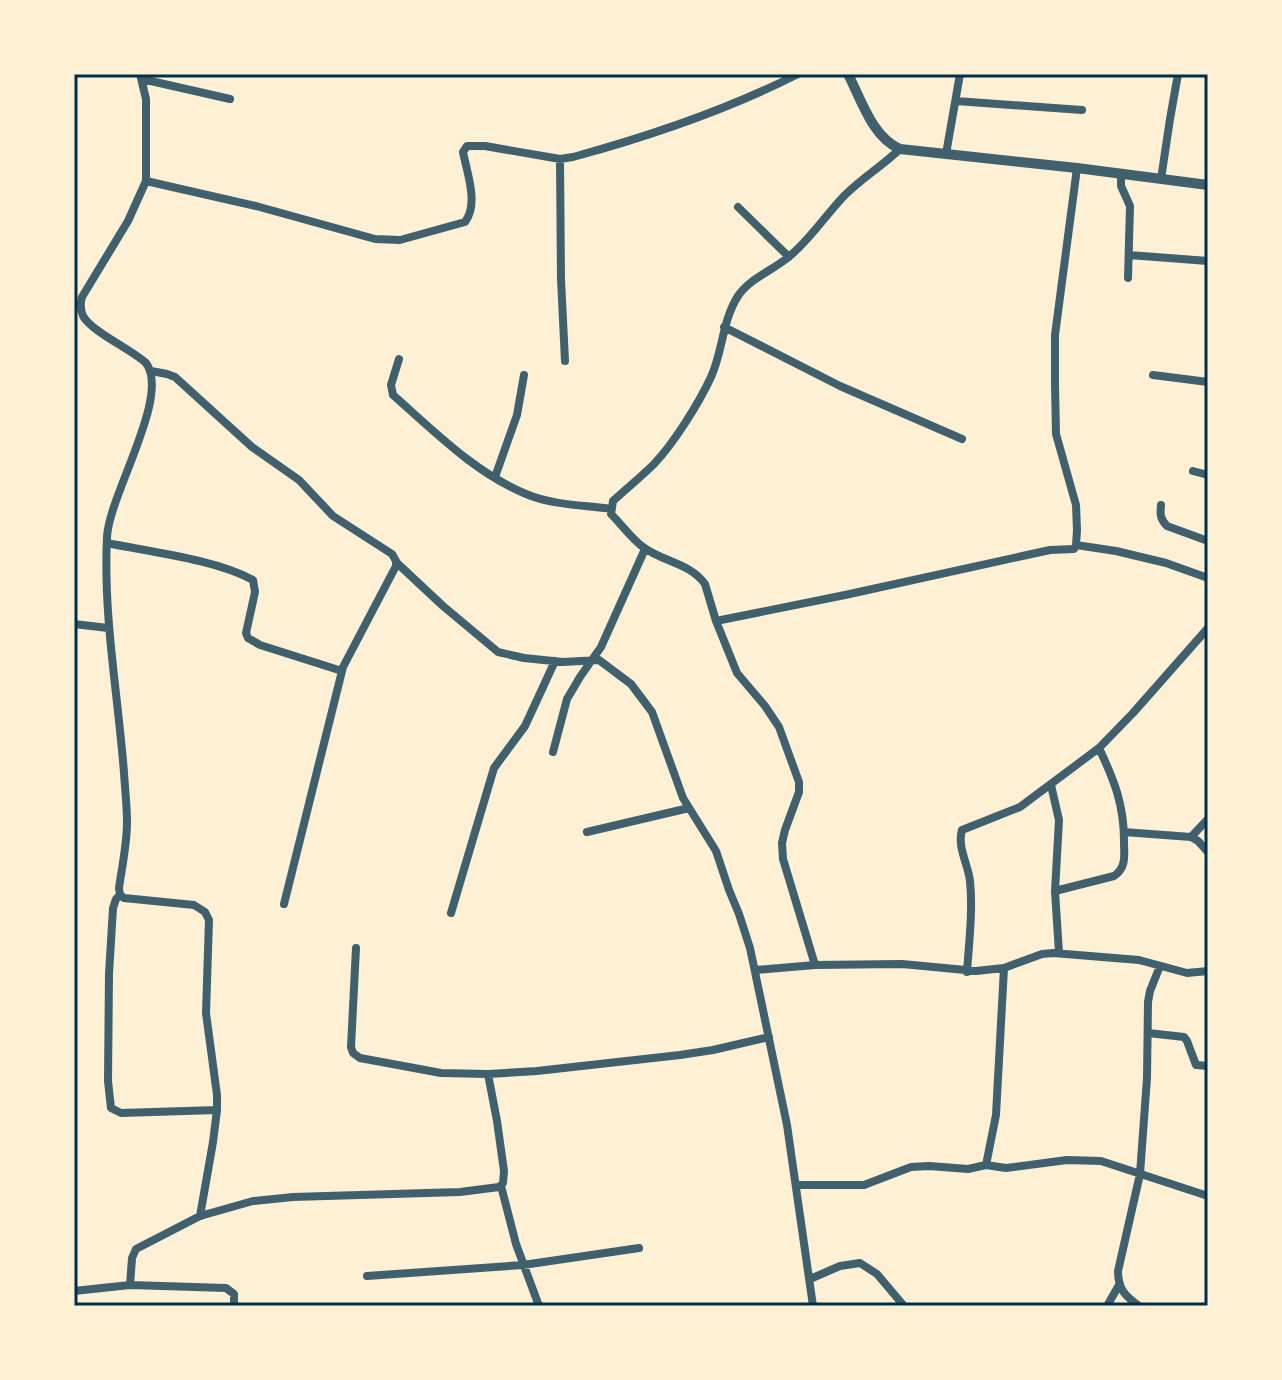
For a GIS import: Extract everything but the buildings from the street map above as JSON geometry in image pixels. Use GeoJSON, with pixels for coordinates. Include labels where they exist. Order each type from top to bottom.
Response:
{"type":"FeatureCollection","features":[{"type":"Feature","properties":{"kind":"street"},"geometry":{"type":"LineString","coordinates":[[146,181],[375,239],[400,240],[469,219],[471,188],[463,152],[467,146],[485,146],[560,159],[592,152],[701,116],[742,101],[798,74]]}},
{"type":"Feature","properties":{"kind":"street"},"geometry":{"type":"LineString","coordinates":[[848,74],[880,134],[900,149],[1208,185]]}},
{"type":"Feature","properties":{"kind":"street"},"geometry":{"type":"LineString","coordinates":[[946,154],[960,74]]}},
{"type":"Feature","properties":{"kind":"street"},"geometry":{"type":"LineString","coordinates":[[1161,179],[1178,74]]}},
{"type":"Feature","properties":{"kind":"street"},"geometry":{"type":"LineString","coordinates":[[120,895],[127,823],[108,628],[107,534],[153,390],[151,371],[138,356],[87,321],[80,308],[82,297],[128,221],[146,181],[146,99],[141,76],[230,99]]}},
{"type":"Feature","properties":{"kind":"street"},"geometry":{"type":"LineString","coordinates":[[956,101],[1082,110]]}},
{"type":"Feature","properties":{"kind":"street"},"geometry":{"type":"LineString","coordinates":[[815,965],[783,859],[782,843],[799,792],[799,782],[779,727],[737,673],[702,579],[645,549],[611,514],[611,509],[613,501],[654,463],[681,428],[711,377],[724,327],[745,288],[789,257],[843,198],[900,149]]}},
{"type":"Feature","properties":{"kind":"street"},"geometry":{"type":"LineString","coordinates":[[560,159],[565,361]]}},
{"type":"Feature","properties":{"kind":"street"},"geometry":{"type":"LineString","coordinates":[[716,621],[1055,549],[1074,549],[1076,505],[1056,434],[1055,335],[1077,168]]}},
{"type":"Feature","properties":{"kind":"street"},"geometry":{"type":"LineString","coordinates":[[1121,174],[1121,186],[1130,206],[1128,278]]}},
{"type":"Feature","properties":{"kind":"street"},"geometry":{"type":"LineString","coordinates":[[738,207],[789,257]]}},
{"type":"Feature","properties":{"kind":"street"},"geometry":{"type":"LineString","coordinates":[[1129,255],[1208,261]]}},
{"type":"Feature","properties":{"kind":"street"},"geometry":{"type":"LineString","coordinates":[[724,327],[840,386],[962,439]]}},
{"type":"Feature","properties":{"kind":"street"},"geometry":{"type":"LineString","coordinates":[[399,359],[391,385],[393,395],[463,456],[526,494],[611,509]]}},
{"type":"Feature","properties":{"kind":"street"},"geometry":{"type":"LineString","coordinates":[[151,371],[175,377],[252,447],[299,480],[333,516],[392,554],[397,563],[453,615],[498,652],[555,661],[599,660],[621,675],[645,700],[683,798],[716,851],[755,970],[785,1112],[813,1306]]}},
{"type":"Feature","properties":{"kind":"street"},"geometry":{"type":"LineString","coordinates":[[495,477],[517,415],[524,375]]}},
{"type":"Feature","properties":{"kind":"street"},"geometry":{"type":"LineString","coordinates":[[1153,375],[1208,382]]}},
{"type":"Feature","properties":{"kind":"street"},"geometry":{"type":"LineString","coordinates":[[1193,471],[1208,475]]}},
{"type":"Feature","properties":{"kind":"street"},"geometry":{"type":"LineString","coordinates":[[1161,505],[1160,515],[1167,526],[1208,541]]}},
{"type":"Feature","properties":{"kind":"street"},"geometry":{"type":"LineString","coordinates":[[107,543],[226,568],[253,580],[255,592],[246,633],[248,638],[260,645],[342,671]]}},
{"type":"Feature","properties":{"kind":"street"},"geometry":{"type":"LineString","coordinates":[[1076,545],[1166,563],[1208,578]]}},
{"type":"Feature","properties":{"kind":"street"},"geometry":{"type":"LineString","coordinates":[[553,752],[567,699],[601,647],[645,549]]}},
{"type":"Feature","properties":{"kind":"street"},"geometry":{"type":"LineString","coordinates":[[284,904],[342,671],[397,563]]}},
{"type":"Feature","properties":{"kind":"street"},"geometry":{"type":"LineString","coordinates":[[74,624],[108,628]]}},
{"type":"Feature","properties":{"kind":"street"},"geometry":{"type":"LineString","coordinates":[[967,972],[971,906],[960,834],[967,827],[1010,813],[1099,748],[1208,628]]}},
{"type":"Feature","properties":{"kind":"street"},"geometry":{"type":"LineString","coordinates":[[451,913],[494,768],[525,726],[555,661]]}},
{"type":"Feature","properties":{"kind":"street"},"geometry":{"type":"LineString","coordinates":[[1055,891],[1114,876],[1121,871],[1124,821],[1118,793],[1099,748]]}},
{"type":"Feature","properties":{"kind":"street"},"geometry":{"type":"LineString","coordinates":[[1051,785],[1059,820],[1055,891],[1059,953]]}},
{"type":"Feature","properties":{"kind":"street"},"geometry":{"type":"LineString","coordinates":[[587,832],[689,808]]}},
{"type":"Feature","properties":{"kind":"street"},"geometry":{"type":"LineString","coordinates":[[1191,837],[1208,819]]}},
{"type":"Feature","properties":{"kind":"street"},"geometry":{"type":"LineString","coordinates":[[1124,832],[1191,837],[1208,852]]}},
{"type":"Feature","properties":{"kind":"street"},"geometry":{"type":"LineString","coordinates":[[120,895],[124,898],[194,905],[207,915],[210,925],[206,1013],[217,1110],[200,1216]]}},
{"type":"Feature","properties":{"kind":"street"},"geometry":{"type":"LineString","coordinates":[[120,895],[113,908],[110,961],[108,1081],[111,1108],[121,1113],[217,1110]]}},
{"type":"Feature","properties":{"kind":"street"},"geometry":{"type":"LineString","coordinates":[[356,948],[351,1047],[360,1058],[441,1073],[488,1074],[680,1055],[769,1037]]}},
{"type":"Feature","properties":{"kind":"street"},"geometry":{"type":"LineString","coordinates":[[755,970],[815,965],[902,964],[967,972],[1004,968],[1042,954],[1059,953],[1131,959],[1187,973],[1208,971]]}},
{"type":"Feature","properties":{"kind":"street"},"geometry":{"type":"LineString","coordinates":[[1139,1306],[1126,1297],[1119,1285],[1118,1271],[1140,1174],[1147,1078],[1148,1002],[1160,966]]}},
{"type":"Feature","properties":{"kind":"street"},"geometry":{"type":"LineString","coordinates":[[986,1165],[996,1115],[1004,968]]}},
{"type":"Feature","properties":{"kind":"street"},"geometry":{"type":"LineString","coordinates":[[1148,1033],[1184,1037],[1196,1065],[1208,1066]]}},
{"type":"Feature","properties":{"kind":"street"},"geometry":{"type":"LineString","coordinates":[[488,1074],[504,1171],[501,1186],[513,1237],[539,1306]]}},
{"type":"Feature","properties":{"kind":"street"},"geometry":{"type":"LineString","coordinates":[[796,1185],[864,1185],[920,1166],[955,1169],[986,1165],[1006,1168],[1067,1160],[1101,1161],[1208,1196]]}},
{"type":"Feature","properties":{"kind":"street"},"geometry":{"type":"LineString","coordinates":[[130,1285],[132,1258],[136,1249],[200,1216],[253,1201],[445,1193],[501,1186]]}},
{"type":"Feature","properties":{"kind":"street"},"geometry":{"type":"LineString","coordinates":[[367,1276],[523,1265],[639,1248]]}},
{"type":"Feature","properties":{"kind":"street"},"geometry":{"type":"LineString","coordinates":[[810,1279],[840,1266],[860,1263],[877,1274],[904,1306]]}},
{"type":"Feature","properties":{"kind":"street"},"geometry":{"type":"LineString","coordinates":[[74,1291],[130,1285],[226,1288],[234,1294],[234,1306]]}},
{"type":"Feature","properties":{"kind":"street"},"geometry":{"type":"LineString","coordinates":[[1107,1306],[1119,1285]]}}]}
